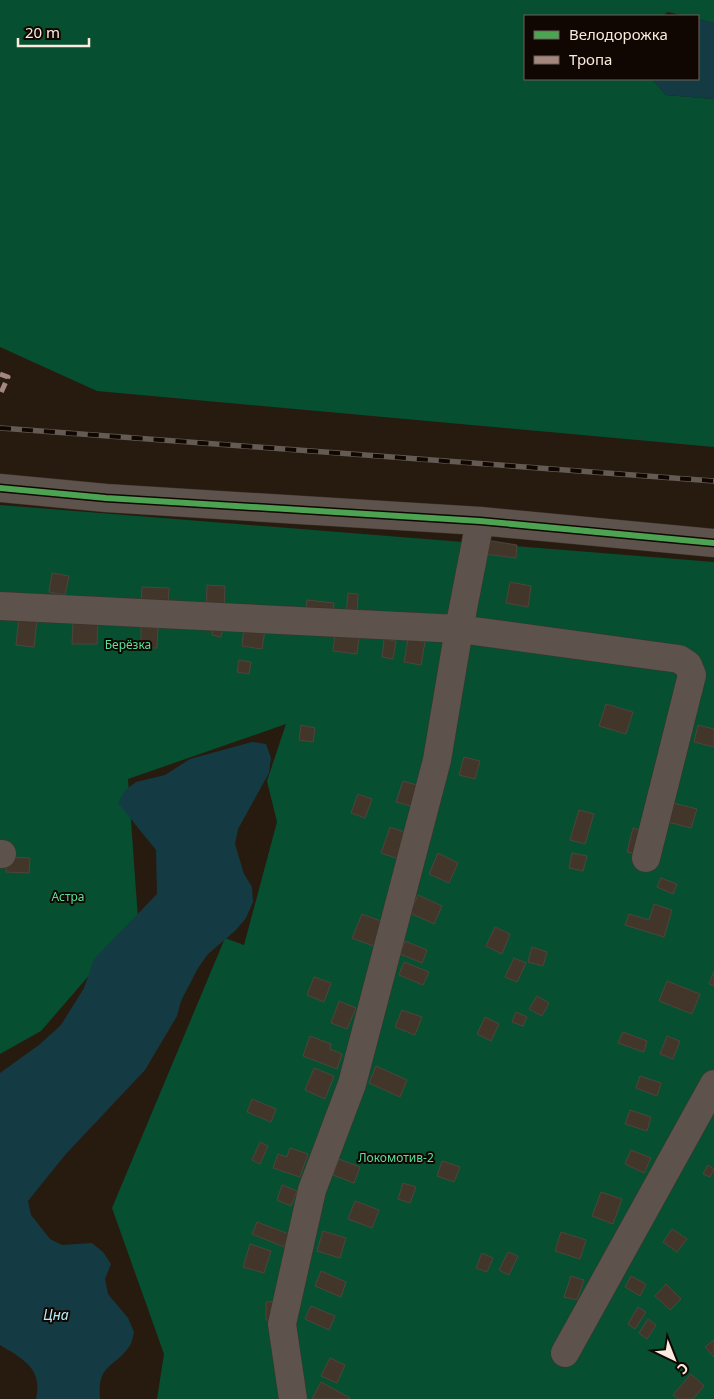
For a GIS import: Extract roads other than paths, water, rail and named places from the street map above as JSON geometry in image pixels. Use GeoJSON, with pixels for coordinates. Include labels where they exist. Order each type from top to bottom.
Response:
{"type":"FeatureCollection","features":[{"type":"Feature","properties":{"kind":"street"},"geometry":{"type":"LineString","coordinates":[[0,488],[97,497],[480,521],[714,543]]}},
{"type":"Feature","properties":{"kind":"street"},"geometry":{"type":"LineString","coordinates":[[294,1399],[282,1324],[312,1190],[352,1084],[438,760],[459,629],[480,521]]}},
{"type":"Feature","properties":{"kind":"street"},"geometry":{"type":"LineString","coordinates":[[0,606],[459,629],[678,659],[688,665],[692,675],[646,858]]}},
{"type":"Feature","properties":{"kind":"street"},"geometry":{"type":"LineString","coordinates":[[565,1353],[714,1084]]}},
{"type":"Feature","properties":{"kind":"water"},"geometry":{"type":"Polygon","coordinates":[[[699,19],[714,23],[714,99],[666,95],[653,80],[699,80],[699,19]]]}},
{"type":"Feature","properties":{"kind":"water","name":"Цна"},"geometry":{"type":"Polygon","coordinates":[[[252,742],[266,744],[271,758],[269,773],[238,829],[235,844],[244,874],[252,887],[253,902],[246,918],[236,930],[208,954],[198,968],[181,1001],[177,1016],[145,1070],[65,1155],[28,1201],[31,1215],[50,1239],[62,1245],[92,1243],[103,1252],[111,1264],[105,1279],[108,1294],[128,1318],[134,1332],[132,1342],[104,1373],[101,1379],[100,1399],[36,1399],[37,1379],[34,1372],[23,1360],[0,1345],[0,1073],[39,1045],[61,1025],[84,988],[94,959],[157,894],[156,850],[118,803],[125,790],[136,782],[165,775],[190,759],[252,742]]]}},
{"type":"Feature","properties":{"kind":"railway"},"geometry":{"type":"LineString","coordinates":[[0,428],[714,481]]}},
{"type":"Feature","properties":{"kind":"park label","name":"Берёзка"},"geometry":{"type":"Point","coordinates":[128,644]}},
{"type":"Feature","properties":{"kind":"park label","name":"Астра"},"geometry":{"type":"Point","coordinates":[68,896]}},
{"type":"Feature","properties":{"kind":"park label","name":"Локомотив-2"},"geometry":{"type":"Point","coordinates":[396,1157]}}]}
